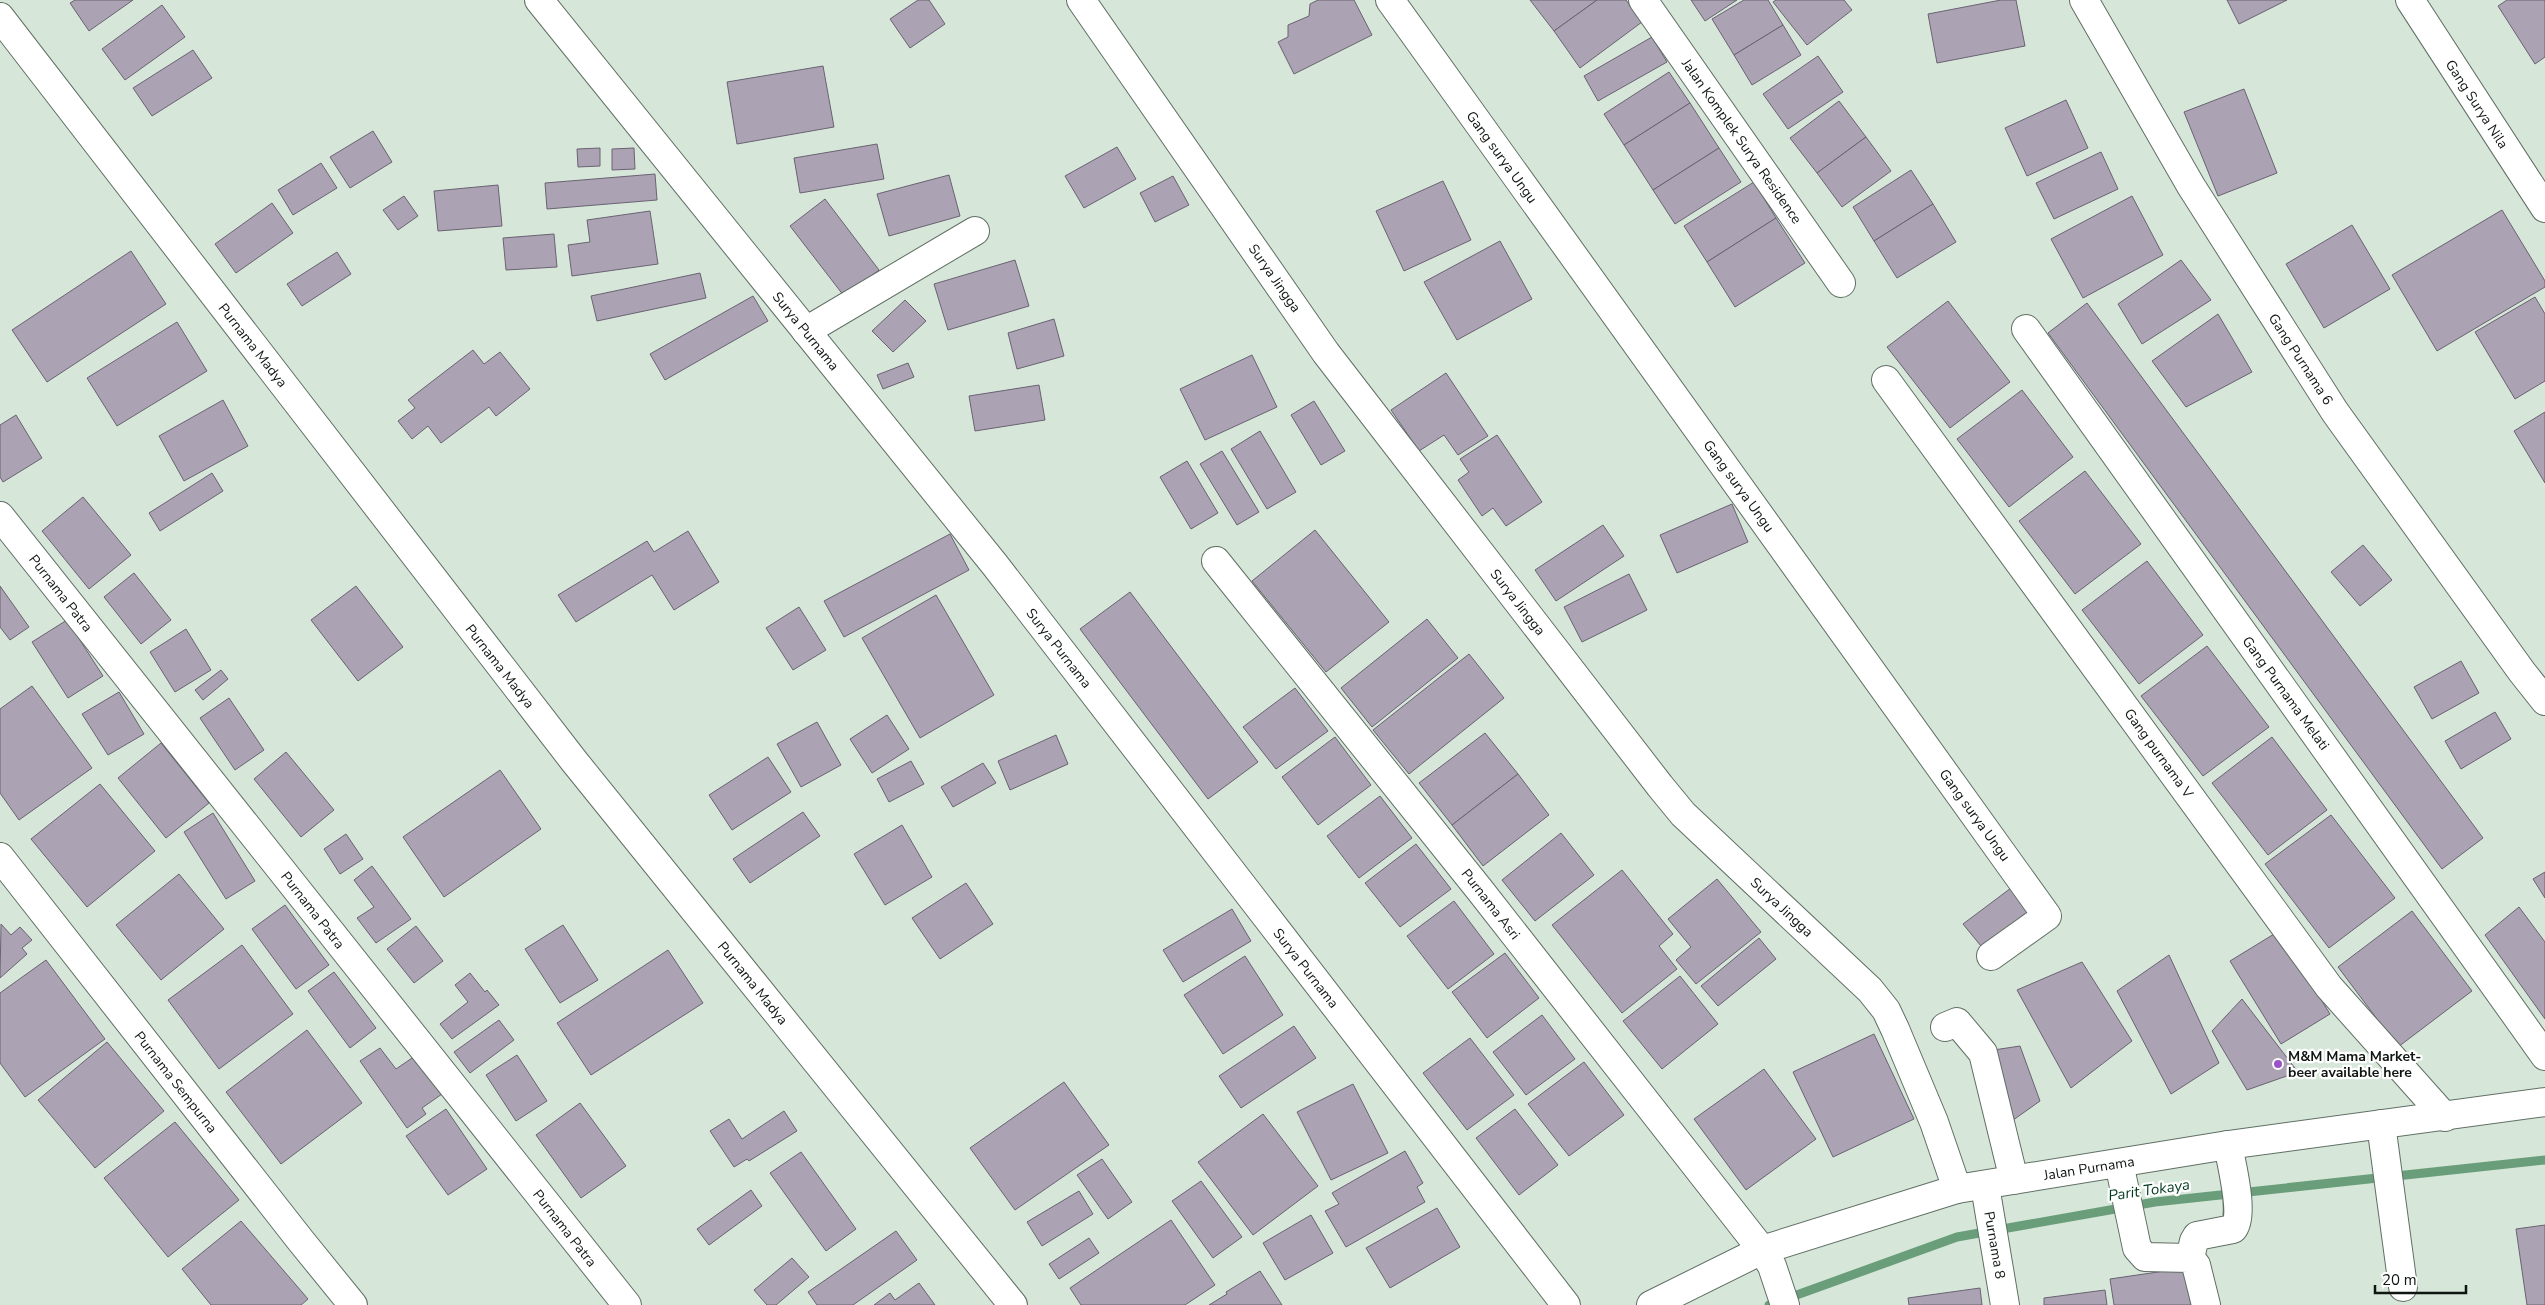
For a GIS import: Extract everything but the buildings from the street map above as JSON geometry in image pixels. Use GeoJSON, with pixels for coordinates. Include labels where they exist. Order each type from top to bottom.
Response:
{"type":"FeatureCollection","features":[{"type":"Feature","properties":{"kind":"street","name":"Surya Purnama"},"geometry":{"type":"LineString","coordinates":[[540,0],[995,566],[1566,1305]]}},
{"type":"Feature","properties":{"kind":"street","name":"Surya Jingga"},"geometry":{"type":"LineString","coordinates":[[1081,0],[1326,353],[1660,786],[1683,814],[1870,990],[1886,1010],[1934,1122],[1957,1190]]}},
{"type":"Feature","properties":{"kind":"street","name":"Gang surya Ungu"},"geometry":{"type":"LineString","coordinates":[[1390,0],[2047,916],[1991,956]]}},
{"type":"Feature","properties":{"kind":"street","name":"Jalan Komplek Surya Residence"},"geometry":{"type":"LineString","coordinates":[[1643,0],[1841,282]]}},
{"type":"Feature","properties":{"kind":"street","name":"Gang Purnama 6"},"geometry":{"type":"LineString","coordinates":[[2084,0],[2190,186],[2335,412],[2522,672],[2545,701]]}},
{"type":"Feature","properties":{"kind":"street","name":"Gang Surya Nila"},"geometry":{"type":"LineString","coordinates":[[2410,0],[2545,208]]}},
{"type":"Feature","properties":{"kind":"street","name":"Purnama Madya"},"geometry":{"type":"LineString","coordinates":[[0,17],[574,761],[1013,1305]]}},
{"type":"Feature","properties":{"kind":"street"},"geometry":{"type":"LineString","coordinates":[[806,331],[975,231]]}},
{"type":"Feature","properties":{"kind":"street","name":"Gang Purnama Melati"},"geometry":{"type":"LineString","coordinates":[[2026,329],[2545,1056]]}},
{"type":"Feature","properties":{"kind":"street","name":"Gang purnama V"},"geometry":{"type":"LineString","coordinates":[[1886,380],[2329,987],[2444,1117]]}},
{"type":"Feature","properties":{"kind":"street","name":"Purnama Patra"},"geometry":{"type":"LineString","coordinates":[[0,516],[626,1305]]}},
{"type":"Feature","properties":{"kind":"street","name":"Purnama Asri"},"geometry":{"type":"LineString","coordinates":[[1216,561],[1485,896],[1767,1258],[1785,1305]]}},
{"type":"Feature","properties":{"kind":"street","name":"Purnama Sempurna"},"geometry":{"type":"LineString","coordinates":[[0,857],[300,1241],[353,1305]]}},
{"type":"Feature","properties":{"kind":"street"},"geometry":{"type":"LineString","coordinates":[[1945,1027],[1957,1022],[1982,1053],[2014,1180]]}},
{"type":"Feature","properties":{"kind":"street","name":"Jalan Purnama"},"geometry":{"type":"LineString","coordinates":[[1651,1305],[1767,1258],[1957,1190],[1985,1189],[2014,1180],[2119,1163],[2230,1154],[2383,1134],[2444,1117],[2545,1102]]}},
{"type":"Feature","properties":{"kind":"street"},"geometry":{"type":"LineString","coordinates":[[2383,1134],[2403,1287]]}},
{"type":"Feature","properties":{"kind":"street"},"geometry":{"type":"LineString","coordinates":[[2190,1258],[2195,1238],[2232,1229],[2236,1223],[2238,1209],[2230,1154]]}},
{"type":"Feature","properties":{"kind":"street"},"geometry":{"type":"LineString","coordinates":[[2119,1163],[2134,1239],[2141,1253],[2145,1257],[2190,1258],[2196,1265],[2206,1305]]}},
{"type":"Feature","properties":{"kind":"street","name":"Purnama 8"},"geometry":{"type":"LineString","coordinates":[[1985,1189],[2005,1305]]}},
{"type":"Feature","properties":{"kind":"waterway","name":"Parit Tokaya"},"geometry":{"type":"LineString","coordinates":[[1769,1305],[1957,1237],[2155,1202],[2545,1160]]}},
{"type":"Feature","properties":{"kind":"place","name":"M&M Mama Market- beer available here"},"geometry":{"type":"Point","coordinates":[2278,1064]}}]}
